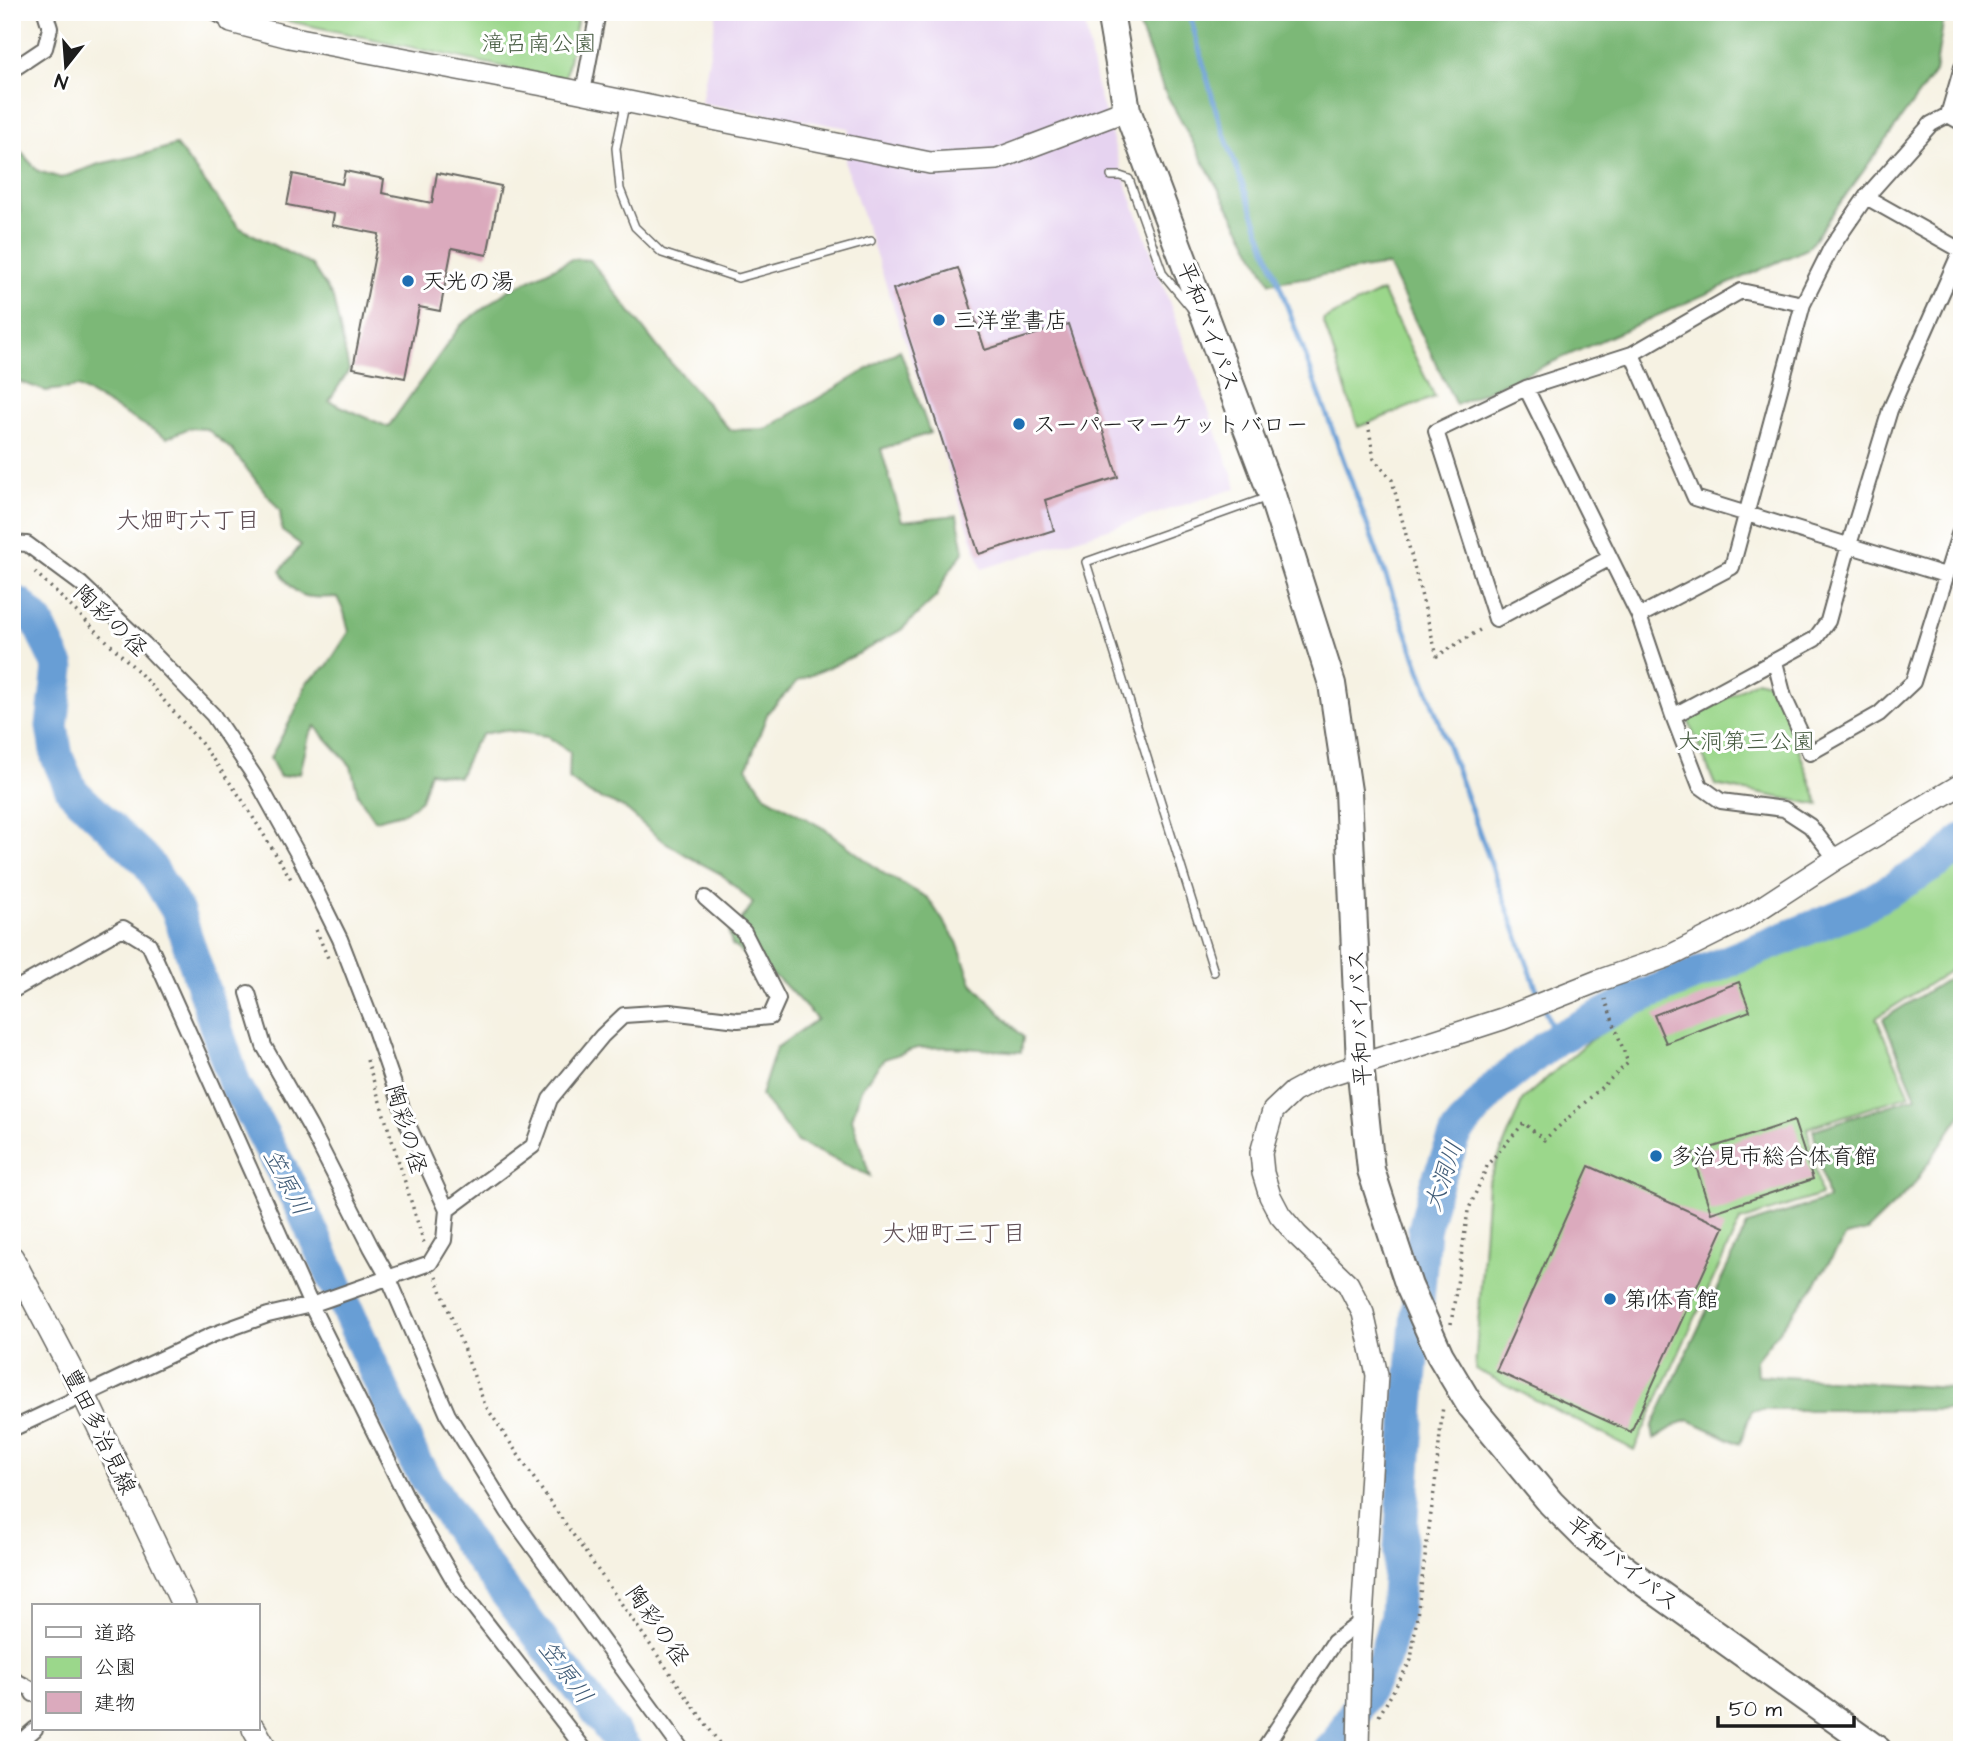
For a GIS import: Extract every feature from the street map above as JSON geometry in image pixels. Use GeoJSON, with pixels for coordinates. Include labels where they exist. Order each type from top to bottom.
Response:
{"type":"FeatureCollection","features":[{"type":"Feature","properties":{"kind":"highway","name":"平和バイパス"},"geometry":{"type":"LineString","coordinates":[[1110,12],[1127,110],[1272,495],[1332,684],[1348,791],[1360,1064],[1371,1170],[1409,1286],[1440,1355],[1470,1405],[1551,1503],[1587,1539],[1626,1570],[1878,1750]]}},
{"type":"Feature","properties":{"kind":"main road","name":"豊田多治見線"},"geometry":{"type":"LineString","coordinates":[[12,1258],[84,1395],[183,1604]]}},
{"type":"Feature","properties":{"kind":"main road"},"geometry":{"type":"LineString","coordinates":[[255,1730],[266,1750]]}},
{"type":"Feature","properties":{"kind":"street"},"geometry":{"type":"LineString","coordinates":[[12,70],[45,48],[50,28],[45,12]]}},
{"type":"Feature","properties":{"kind":"street"},"geometry":{"type":"LineString","coordinates":[[583,92],[598,12]]}},
{"type":"Feature","properties":{"kind":"street"},"geometry":{"type":"LineString","coordinates":[[223,17],[289,37],[583,92],[930,163],[997,159],[1127,110]]}},
{"type":"Feature","properties":{"kind":"street"},"geometry":{"type":"LineString","coordinates":[[1639,616],[1732,567],[1803,304],[1831,248],[1866,197],[1931,124],[1948,116],[1962,67]]}},
{"type":"Feature","properties":{"kind":"street"},"geometry":{"type":"LineString","coordinates":[[1948,116],[1962,123]]}},
{"type":"Feature","properties":{"kind":"street"},"geometry":{"type":"LineString","coordinates":[[1673,716],[1815,639],[1828,621],[1890,410],[1961,250],[1866,197]]}},
{"type":"Feature","properties":{"kind":"street"},"geometry":{"type":"LineString","coordinates":[[1610,558],[1496,619],[1436,431],[1525,388],[1632,354],[1741,291],[1803,304]]}},
{"type":"Feature","properties":{"kind":"street"},"geometry":{"type":"LineString","coordinates":[[1632,354],[1695,498],[1945,575]]}},
{"type":"Feature","properties":{"kind":"street"},"geometry":{"type":"LineString","coordinates":[[1525,388],[1639,616],[1700,786],[1721,801],[1784,809],[1810,826],[1836,859]]}},
{"type":"Feature","properties":{"kind":"street"},"geometry":{"type":"LineString","coordinates":[[1775,662],[1784,696],[1810,753],[1879,713],[1913,682],[1962,525]]}},
{"type":"Feature","properties":{"kind":"street"},"geometry":{"type":"LineString","coordinates":[[12,543],[27,544],[81,584],[144,644],[213,715],[256,777],[340,939],[408,1125],[447,1210],[444,1240],[430,1264],[311,1305],[268,1315],[212,1335],[12,1429]]}},
{"type":"Feature","properties":{"kind":"street"},"geometry":{"type":"LineString","coordinates":[[1358,1750],[1360,1652],[1377,1375],[1363,1313],[1348,1284],[1297,1235],[1280,1215],[1270,1196],[1263,1173],[1261,1153],[1273,1111],[1293,1092],[1319,1078],[1502,1019],[1672,955],[1744,919],[1836,859],[1954,788]]}},
{"type":"Feature","properties":{"kind":"street"},"geometry":{"type":"LineString","coordinates":[[447,1210],[533,1146],[550,1099],[602,1036],[624,1015],[670,1012],[738,1020],[770,1017],[778,999],[744,932],[705,898]]}},
{"type":"Feature","properties":{"kind":"street"},"geometry":{"type":"LineString","coordinates":[[12,990],[123,928],[149,944],[311,1305],[413,1510],[456,1584],[585,1750]]}},
{"type":"Feature","properties":{"kind":"street"},"geometry":{"type":"LineString","coordinates":[[248,993],[264,1046],[310,1127],[389,1279],[448,1415],[502,1501],[682,1750]]}},
{"type":"Feature","properties":{"kind":"street"},"geometry":{"type":"LineString","coordinates":[[1263,1750],[1334,1642],[1362,1621]]}},
{"type":"Feature","properties":{"kind":"street"},"geometry":{"type":"LineString","coordinates":[[12,1679],[32,1692]]}},
{"type":"Feature","properties":{"kind":"street"},"geometry":{"type":"LineString","coordinates":[[12,1749],[34,1730]]}},
{"type":"Feature","properties":{"kind":"lane"},"geometry":{"type":"LineString","coordinates":[[626,101],[616,148],[620,189],[635,228],[662,253],[738,278],[871,241]]}},
{"type":"Feature","properties":{"kind":"lane"},"geometry":{"type":"LineString","coordinates":[[1111,176],[1129,179],[1163,274],[1211,332]]}},
{"type":"Feature","properties":{"kind":"lane"},"geometry":{"type":"LineString","coordinates":[[1214,972],[1086,562],[1272,495]]}},
{"type":"Feature","properties":{"kind":"path"},"geometry":{"type":"LineString","coordinates":[[1368,423],[1374,459],[1392,480],[1437,656],[1496,619]]}},
{"type":"Feature","properties":{"kind":"path","name":"陶彩の径"},"geometry":{"type":"LineString","coordinates":[[31,569],[139,672],[201,743],[241,798],[291,879]]}},
{"type":"Feature","properties":{"kind":"path"},"geometry":{"type":"LineString","coordinates":[[315,928],[331,965]]}},
{"type":"Feature","properties":{"kind":"path"},"geometry":{"type":"LineString","coordinates":[[1607,1004],[1619,1036]]}},
{"type":"Feature","properties":{"kind":"path","name":"陶彩の径"},"geometry":{"type":"LineString","coordinates":[[365,1054],[430,1264],[485,1405],[724,1750]]}},
{"type":"Feature","properties":{"kind":"path"},"geometry":{"type":"LineString","coordinates":[[471,1750],[485,1746],[493,1750]]}},
{"type":"Feature","properties":{"kind":"shaded area"},"geometry":{"type":"Polygon","coordinates":[[[717,12],[1083,12],[1096,83],[1124,178],[1237,488],[982,569],[845,163],[849,128],[701,103],[717,12]]]}},
{"type":"Feature","properties":{"kind":"green space","name":"滝呂南公園"},"geometry":{"type":"Polygon","coordinates":[[[275,12],[579,12],[565,80],[269,17],[275,12]]]}},
{"type":"Feature","properties":{"kind":"green space"},"geometry":{"type":"Polygon","coordinates":[[[1134,12],[1945,12],[1935,72],[1807,249],[1456,405],[1388,265],[1270,283],[1163,88],[1134,12]]]}},
{"type":"Feature","properties":{"kind":"green space"},"geometry":{"type":"Polygon","coordinates":[[[12,142],[38,171],[61,178],[99,164],[176,145],[240,228],[312,265],[333,298],[349,370],[329,401],[388,427],[461,325],[507,291],[572,259],[590,260],[664,355],[730,430],[766,429],[900,350],[930,433],[881,449],[902,521],[957,515],[964,551],[948,573],[936,597],[901,630],[854,656],[798,681],[768,712],[747,768],[766,796],[825,829],[883,873],[928,898],[957,942],[972,983],[1023,1037],[1021,1052],[951,1047],[917,1048],[884,1059],[861,1089],[852,1119],[870,1176],[797,1142],[761,1095],[776,1048],[817,1019],[782,982],[732,945],[729,933],[753,903],[721,874],[659,838],[624,808],[590,794],[569,779],[570,752],[547,736],[503,730],[483,734],[473,746],[459,777],[430,772],[421,800],[406,812],[375,820],[358,795],[351,766],[315,726],[309,736],[300,773],[280,777],[270,758],[295,712],[307,682],[327,666],[349,632],[344,612],[337,597],[310,597],[291,587],[280,571],[301,545],[282,531],[280,511],[232,450],[207,429],[189,428],[167,438],[78,387],[46,391],[12,379],[12,231],[20,211],[18,169],[12,142]]]}},
{"type":"Feature","properties":{"kind":"green space"},"geometry":{"type":"Polygon","coordinates":[[[1382,291],[1435,397],[1358,427],[1323,320],[1382,291]]]}},
{"type":"Feature","properties":{"kind":"green space","name":"大洞第三公園"},"geometry":{"type":"Polygon","coordinates":[[[1757,680],[1775,685],[1819,805],[1715,785],[1688,720],[1757,680]]]}},
{"type":"Feature","properties":{"kind":"green space","name":"多治見市総合体育館"},"geometry":{"type":"Polygon","coordinates":[[[1958,863],[1962,878],[1962,963],[1876,1018],[1910,1095],[1807,1128],[1821,1195],[1740,1221],[1634,1450],[1475,1369],[1488,1183],[1523,1099],[1589,1041],[1647,1004],[1856,916],[1958,863]]]}},
{"type":"Feature","properties":{"kind":"green space"},"geometry":{"type":"Polygon","coordinates":[[[1962,970],[1962,1113],[1912,1187],[1867,1231],[1846,1236],[1811,1290],[1756,1360],[1757,1375],[1962,1389],[1962,1410],[1752,1410],[1740,1444],[1689,1420],[1654,1439],[1652,1427],[1747,1225],[1828,1199],[1813,1130],[1916,1097],[1883,1019],[1962,970]]]}},
{"type":"Feature","properties":{"kind":"building","name":"天光の湯"},"geometry":{"type":"Polygon","coordinates":[[[345,171],[384,179],[382,193],[432,203],[437,173],[501,186],[487,255],[452,248],[440,311],[419,307],[405,378],[353,368],[379,234],[332,225],[334,214],[287,205],[293,174],[342,184],[345,171]]]}},
{"type":"Feature","properties":{"kind":"building","name":"スーパーマーケットバロー"},"geometry":{"type":"Polygon","coordinates":[[[958,268],[985,350],[1068,324],[1118,477],[1045,500],[1054,530],[979,554],[893,289],[958,268]]]}},
{"type":"Feature","properties":{"kind":"building"},"geometry":{"type":"Polygon","coordinates":[[[1739,982],[1750,1011],[1666,1043],[1654,1015],[1739,982]]]}},
{"type":"Feature","properties":{"kind":"building"},"geometry":{"type":"Polygon","coordinates":[[[1794,1121],[1813,1179],[1711,1213],[1692,1154],[1794,1121]]]}},
{"type":"Feature","properties":{"kind":"building","name":"第1体育館"},"geometry":{"type":"Polygon","coordinates":[[[1589,1166],[1724,1227],[1631,1432],[1496,1371],[1589,1166]]]}},
{"type":"Feature","properties":{"kind":"waterway"},"geometry":{"type":"LineString","coordinates":[[1189,12],[1217,114],[1540,998]]}},
{"type":"Feature","properties":{"kind":"waterway","name":"笠原川"},"geometry":{"type":"LineString","coordinates":[[12,601],[20,604],[38,623],[59,668],[52,726],[57,757],[72,791],[148,863],[178,912],[235,1085],[302,1209],[415,1461],[466,1541],[626,1750]]}},
{"type":"Feature","properties":{"kind":"waterway","name":"大洞川"},"geometry":{"type":"LineString","coordinates":[[1330,1750],[1337,1743],[1384,1660],[1396,1615],[1409,1406],[1424,1230],[1435,1187],[1457,1132],[1497,1085],[1556,1039],[1630,1001],[1859,908],[1938,862],[1962,840]]}},
{"type":"Feature","properties":{"kind":"waterway"},"geometry":{"type":"LineString","coordinates":[[1544,1007],[1556,1039]]}},
{"type":"Feature","properties":{"kind":"place","name":"天光の湯"},"geometry":{"type":"Point","coordinates":[408,281]}},
{"type":"Feature","properties":{"kind":"place","name":"三洋堂書店"},"geometry":{"type":"Point","coordinates":[939,320]}},
{"type":"Feature","properties":{"kind":"place","name":"スーパーマーケットバロー"},"geometry":{"type":"Point","coordinates":[1019,424]}},
{"type":"Feature","properties":{"kind":"place","name":"多治見市総合体育館"},"geometry":{"type":"Point","coordinates":[1656,1156]}},
{"type":"Feature","properties":{"kind":"place","name":"第1体育館"},"geometry":{"type":"Point","coordinates":[1610,1299]}},
{"type":"Feature","properties":{"kind":"district","name":"大畑町六丁目"},"geometry":{"type":"Point","coordinates":[188,520]}},
{"type":"Feature","properties":{"kind":"district","name":"大畑町三丁目"},"geometry":{"type":"Point","coordinates":[954,1233]}}]}
